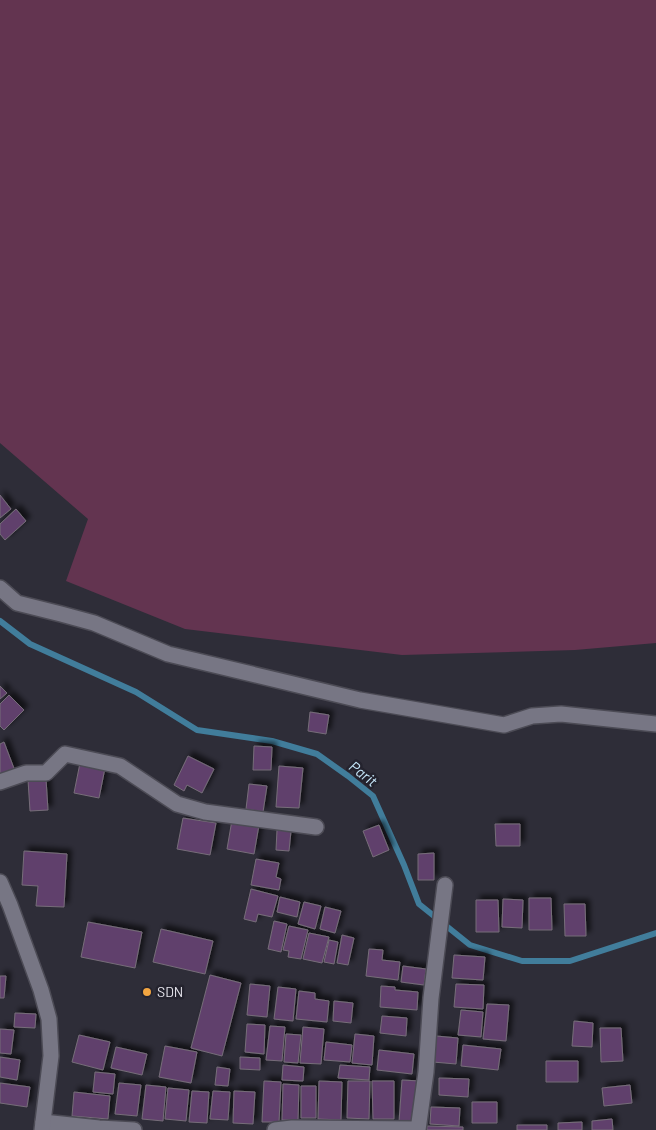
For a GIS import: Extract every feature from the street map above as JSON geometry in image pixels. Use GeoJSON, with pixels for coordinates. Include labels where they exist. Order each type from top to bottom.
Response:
{"type":"FeatureCollection","features":[{"type":"Feature","properties":{"kind":"street"},"geometry":{"type":"LineString","coordinates":[[0,588],[17,603],[94,623],[168,654],[360,700],[504,725],[532,716],[561,714],[656,724]]}},
{"type":"Feature","properties":{"kind":"street"},"geometry":{"type":"LineString","coordinates":[[0,782],[26,773],[46,773],[65,754],[120,766],[177,804],[205,812],[316,827]]}},
{"type":"Feature","properties":{"kind":"street"},"geometry":{"type":"LineString","coordinates":[[0,882],[41,990],[49,1019],[51,1056],[43,1126],[134,1130]]}},
{"type":"Feature","properties":{"kind":"street"},"geometry":{"type":"LineString","coordinates":[[275,1130],[292,1128],[418,1130],[426,1072],[431,998],[445,885]]}},
{"type":"Feature","properties":{"kind":"shaded area"},"geometry":{"type":"Polygon","coordinates":[[[0,0],[656,0],[656,643],[575,650],[402,655],[185,629],[66,581],[88,519],[0,443],[0,0]]]}},
{"type":"Feature","properties":{"kind":"building"},"geometry":{"type":"Polygon","coordinates":[[[0,495],[11,509],[0,518],[0,495]]]}},
{"type":"Feature","properties":{"kind":"building"},"geometry":{"type":"Polygon","coordinates":[[[16,509],[26,521],[5,540],[0,534],[0,524],[16,509]]]}},
{"type":"Feature","properties":{"kind":"building"},"geometry":{"type":"Polygon","coordinates":[[[0,686],[7,693],[0,699],[0,686]]]}},
{"type":"Feature","properties":{"kind":"building"},"geometry":{"type":"Polygon","coordinates":[[[9,695],[24,710],[4,730],[0,726],[0,704],[9,695]]]}},
{"type":"Feature","properties":{"kind":"building"},"geometry":{"type":"Polygon","coordinates":[[[310,712],[329,715],[326,734],[308,731],[310,712]]]}},
{"type":"Feature","properties":{"kind":"building"},"geometry":{"type":"Polygon","coordinates":[[[4,742],[15,771],[0,776],[0,744],[4,742]]]}},
{"type":"Feature","properties":{"kind":"building"},"geometry":{"type":"Polygon","coordinates":[[[254,746],[272,747],[271,770],[253,770],[254,746]]]}},
{"type":"Feature","properties":{"kind":"building"},"geometry":{"type":"Polygon","coordinates":[[[188,756],[214,769],[202,793],[187,785],[184,791],[174,785],[188,756]]]}},
{"type":"Feature","properties":{"kind":"building"},"geometry":{"type":"Polygon","coordinates":[[[80,763],[105,768],[99,798],[74,793],[80,763]]]}},
{"type":"Feature","properties":{"kind":"building"},"geometry":{"type":"Polygon","coordinates":[[[279,766],[303,768],[299,808],[276,807],[279,766]]]}},
{"type":"Feature","properties":{"kind":"building"},"geometry":{"type":"Polygon","coordinates":[[[46,779],[48,810],[30,811],[28,780],[46,779]]]}},
{"type":"Feature","properties":{"kind":"building"},"geometry":{"type":"Polygon","coordinates":[[[249,784],[267,786],[263,812],[246,809],[249,784]]]}},
{"type":"Feature","properties":{"kind":"building"},"geometry":{"type":"Polygon","coordinates":[[[183,818],[216,823],[210,855],[177,849],[183,818]]]}},
{"type":"Feature","properties":{"kind":"building"},"geometry":{"type":"Polygon","coordinates":[[[232,820],[259,825],[254,854],[227,849],[232,820]]]}},
{"type":"Feature","properties":{"kind":"building"},"geometry":{"type":"Polygon","coordinates":[[[495,824],[520,824],[520,846],[496,846],[495,824]]]}},
{"type":"Feature","properties":{"kind":"building"},"geometry":{"type":"Polygon","coordinates":[[[379,825],[389,850],[373,857],[363,831],[379,825]]]}},
{"type":"Feature","properties":{"kind":"building"},"geometry":{"type":"Polygon","coordinates":[[[277,830],[291,831],[289,851],[276,850],[277,830]]]}},
{"type":"Feature","properties":{"kind":"building"},"geometry":{"type":"Polygon","coordinates":[[[24,851],[67,854],[64,907],[36,906],[38,886],[22,885],[24,851]]]}},
{"type":"Feature","properties":{"kind":"building"},"geometry":{"type":"Polygon","coordinates":[[[434,853],[434,880],[418,880],[418,854],[434,853]]]}},
{"type":"Feature","properties":{"kind":"building"},"geometry":{"type":"Polygon","coordinates":[[[256,859],[279,863],[276,877],[281,879],[279,890],[251,885],[256,859]]]}},
{"type":"Feature","properties":{"kind":"building"},"geometry":{"type":"Polygon","coordinates":[[[251,889],[278,896],[272,917],[258,914],[256,922],[244,919],[251,889]]]}},
{"type":"Feature","properties":{"kind":"building"},"geometry":{"type":"Polygon","coordinates":[[[280,897],[300,902],[297,917],[277,912],[280,897]]]}},
{"type":"Feature","properties":{"kind":"building"},"geometry":{"type":"Polygon","coordinates":[[[529,898],[551,898],[552,930],[529,930],[529,898]]]}},
{"type":"Feature","properties":{"kind":"building"},"geometry":{"type":"Polygon","coordinates":[[[503,899],[523,900],[522,928],[502,927],[503,899]]]}},
{"type":"Feature","properties":{"kind":"building"},"geometry":{"type":"Polygon","coordinates":[[[476,900],[498,900],[499,932],[476,932],[476,900]]]}},
{"type":"Feature","properties":{"kind":"building"},"geometry":{"type":"Polygon","coordinates":[[[304,902],[321,906],[315,929],[298,924],[304,902]]]}},
{"type":"Feature","properties":{"kind":"building"},"geometry":{"type":"Polygon","coordinates":[[[564,904],[585,904],[586,936],[565,936],[564,904]]]}},
{"type":"Feature","properties":{"kind":"building"},"geometry":{"type":"Polygon","coordinates":[[[325,907],[341,911],[335,933],[320,929],[325,907]]]}},
{"type":"Feature","properties":{"kind":"building"},"geometry":{"type":"Polygon","coordinates":[[[274,921],[287,924],[281,952],[268,949],[274,921]]]}},
{"type":"Feature","properties":{"kind":"building"},"geometry":{"type":"Polygon","coordinates":[[[88,922],[142,932],[135,968],[81,957],[88,922]]]}},
{"type":"Feature","properties":{"kind":"building"},"geometry":{"type":"Polygon","coordinates":[[[289,926],[308,930],[301,959],[288,957],[289,951],[283,950],[289,926]]]}},
{"type":"Feature","properties":{"kind":"building"},"geometry":{"type":"Polygon","coordinates":[[[161,929],[213,941],[205,974],[153,962],[161,929]]]}},
{"type":"Feature","properties":{"kind":"building"},"geometry":{"type":"Polygon","coordinates":[[[309,933],[329,937],[322,963],[303,959],[309,933]]]}},
{"type":"Feature","properties":{"kind":"building"},"geometry":{"type":"Polygon","coordinates":[[[342,935],[354,938],[348,965],[337,963],[342,935]]]}},
{"type":"Feature","properties":{"kind":"building"},"geometry":{"type":"Polygon","coordinates":[[[329,940],[338,942],[334,964],[324,962],[329,940]]]}},
{"type":"Feature","properties":{"kind":"building"},"geometry":{"type":"Polygon","coordinates":[[[369,949],[383,950],[382,960],[400,962],[398,980],[366,976],[369,949]]]}},
{"type":"Feature","properties":{"kind":"building"},"geometry":{"type":"Polygon","coordinates":[[[454,955],[485,957],[483,980],[452,978],[454,955]]]}},
{"type":"Feature","properties":{"kind":"building"},"geometry":{"type":"Polygon","coordinates":[[[403,966],[426,969],[424,985],[401,982],[403,966]]]}},
{"type":"Feature","properties":{"kind":"building"},"geometry":{"type":"Polygon","coordinates":[[[210,975],[241,983],[222,1056],[191,1048],[210,975]]]}},
{"type":"Feature","properties":{"kind":"building"},"geometry":{"type":"Polygon","coordinates":[[[0,976],[6,976],[4,998],[0,998],[0,976]]]}},
{"type":"Feature","properties":{"kind":"building"},"geometry":{"type":"Polygon","coordinates":[[[250,984],[270,986],[267,1017],[247,1015],[250,984]]]}},
{"type":"Feature","properties":{"kind":"building"},"geometry":{"type":"Polygon","coordinates":[[[456,984],[484,985],[483,1009],[454,1007],[456,984]]]}},
{"type":"Feature","properties":{"kind":"building"},"geometry":{"type":"Polygon","coordinates":[[[381,986],[395,987],[395,990],[418,992],[417,1010],[380,1007],[381,986]]]}},
{"type":"Feature","properties":{"kind":"building"},"geometry":{"type":"Polygon","coordinates":[[[278,987],[296,989],[293,1021],[274,1019],[278,987]]]}},
{"type":"Feature","properties":{"kind":"building"},"geometry":{"type":"Polygon","coordinates":[[[299,991],[315,993],[315,999],[329,1001],[327,1022],[296,1019],[299,991]]]}},
{"type":"Feature","properties":{"kind":"building"},"geometry":{"type":"Polygon","coordinates":[[[334,1001],[353,1003],[351,1023],[333,1021],[334,1001]]]}},
{"type":"Feature","properties":{"kind":"building"},"geometry":{"type":"Polygon","coordinates":[[[487,1004],[509,1005],[506,1041],[483,1039],[487,1004]]]}},
{"type":"Feature","properties":{"kind":"building"},"geometry":{"type":"Polygon","coordinates":[[[461,1010],[483,1012],[481,1037],[458,1035],[461,1010]]]}},
{"type":"Feature","properties":{"kind":"building"},"geometry":{"type":"Polygon","coordinates":[[[15,1013],[36,1014],[35,1028],[14,1027],[15,1013]]]}},
{"type":"Feature","properties":{"kind":"building"},"geometry":{"type":"Polygon","coordinates":[[[382,1016],[407,1018],[406,1036],[380,1033],[382,1016]]]}},
{"type":"Feature","properties":{"kind":"building"},"geometry":{"type":"Polygon","coordinates":[[[574,1021],[593,1023],[592,1047],[572,1046],[574,1021]]]}},
{"type":"Feature","properties":{"kind":"building"},"geometry":{"type":"Polygon","coordinates":[[[247,1024],[265,1025],[264,1054],[245,1052],[247,1024]]]}},
{"type":"Feature","properties":{"kind":"building"},"geometry":{"type":"Polygon","coordinates":[[[270,1026],[285,1027],[282,1061],[266,1060],[270,1026]]]}},
{"type":"Feature","properties":{"kind":"building"},"geometry":{"type":"Polygon","coordinates":[[[303,1027],[324,1029],[321,1064],[300,1063],[303,1027]]]}},
{"type":"Feature","properties":{"kind":"building"},"geometry":{"type":"Polygon","coordinates":[[[600,1028],[621,1028],[623,1061],[601,1062],[600,1028]]]}},
{"type":"Feature","properties":{"kind":"building"},"geometry":{"type":"Polygon","coordinates":[[[0,1029],[14,1030],[11,1054],[0,1053],[0,1029]]]}},
{"type":"Feature","properties":{"kind":"building"},"geometry":{"type":"Polygon","coordinates":[[[286,1034],[301,1035],[298,1063],[284,1062],[286,1034]]]}},
{"type":"Feature","properties":{"kind":"building"},"geometry":{"type":"Polygon","coordinates":[[[355,1034],[374,1036],[372,1065],[352,1063],[355,1034]]]}},
{"type":"Feature","properties":{"kind":"building"},"geometry":{"type":"Polygon","coordinates":[[[79,1035],[110,1042],[103,1070],[72,1062],[79,1035]]]}},
{"type":"Feature","properties":{"kind":"building"},"geometry":{"type":"Polygon","coordinates":[[[436,1036],[458,1038],[456,1064],[433,1062],[436,1036]]]}},
{"type":"Feature","properties":{"kind":"building"},"geometry":{"type":"Polygon","coordinates":[[[326,1042],[352,1045],[350,1062],[324,1060],[326,1042]]]}},
{"type":"Feature","properties":{"kind":"building"},"geometry":{"type":"Polygon","coordinates":[[[463,1045],[501,1049],[498,1070],[461,1066],[463,1045]]]}},
{"type":"Feature","properties":{"kind":"building"},"geometry":{"type":"Polygon","coordinates":[[[165,1046],[197,1052],[191,1083],[159,1077],[165,1046]]]}},
{"type":"Feature","properties":{"kind":"building"},"geometry":{"type":"Polygon","coordinates":[[[116,1047],[147,1054],[142,1075],[111,1068],[116,1047]]]}},
{"type":"Feature","properties":{"kind":"building"},"geometry":{"type":"Polygon","coordinates":[[[379,1050],[414,1054],[412,1074],[377,1070],[379,1050]]]}},
{"type":"Feature","properties":{"kind":"building"},"geometry":{"type":"Polygon","coordinates":[[[0,1057],[20,1060],[17,1080],[0,1077],[0,1057]]]}},
{"type":"Feature","properties":{"kind":"building"},"geometry":{"type":"Polygon","coordinates":[[[240,1057],[260,1058],[260,1070],[240,1069],[240,1057]]]}},
{"type":"Feature","properties":{"kind":"building"},"geometry":{"type":"Polygon","coordinates":[[[546,1061],[578,1061],[578,1082],[546,1082],[546,1061]]]}},
{"type":"Feature","properties":{"kind":"building"},"geometry":{"type":"Polygon","coordinates":[[[283,1065],[304,1067],[303,1081],[282,1080],[283,1065]]]}},
{"type":"Feature","properties":{"kind":"building"},"geometry":{"type":"Polygon","coordinates":[[[340,1065],[370,1067],[369,1080],[338,1078],[340,1065]]]}},
{"type":"Feature","properties":{"kind":"building"},"geometry":{"type":"Polygon","coordinates":[[[217,1067],[230,1069],[228,1086],[215,1085],[217,1067]]]}},
{"type":"Feature","properties":{"kind":"building"},"geometry":{"type":"Polygon","coordinates":[[[95,1072],[115,1074],[113,1094],[93,1092],[95,1072]]]}},
{"type":"Feature","properties":{"kind":"building"},"geometry":{"type":"Polygon","coordinates":[[[439,1078],[469,1079],[468,1097],[439,1095],[439,1078]]]}},
{"type":"Feature","properties":{"kind":"building"},"geometry":{"type":"Polygon","coordinates":[[[402,1080],[420,1081],[417,1123],[399,1122],[402,1080]]]}},
{"type":"Feature","properties":{"kind":"building"},"geometry":{"type":"Polygon","coordinates":[[[264,1081],[281,1082],[279,1122],[262,1122],[264,1081]]]}},
{"type":"Feature","properties":{"kind":"building"},"geometry":{"type":"Polygon","coordinates":[[[319,1081],[342,1082],[341,1120],[318,1119],[319,1081]]]}},
{"type":"Feature","properties":{"kind":"building"},"geometry":{"type":"Polygon","coordinates":[[[348,1081],[370,1081],[369,1119],[347,1118],[348,1081]]]}},
{"type":"Feature","properties":{"kind":"building"},"geometry":{"type":"Polygon","coordinates":[[[372,1081],[394,1081],[394,1119],[373,1119],[372,1081]]]}},
{"type":"Feature","properties":{"kind":"building"},"geometry":{"type":"Polygon","coordinates":[[[0,1083],[30,1087],[27,1107],[0,1103],[0,1083]]]}},
{"type":"Feature","properties":{"kind":"building"},"geometry":{"type":"Polygon","coordinates":[[[119,1083],[141,1085],[137,1116],[115,1114],[119,1083]]]}},
{"type":"Feature","properties":{"kind":"building"},"geometry":{"type":"Polygon","coordinates":[[[283,1084],[299,1085],[298,1120],[282,1120],[283,1084]]]}},
{"type":"Feature","properties":{"kind":"building"},"geometry":{"type":"Polygon","coordinates":[[[146,1085],[166,1087],[163,1121],[142,1119],[146,1085]]]}},
{"type":"Feature","properties":{"kind":"building"},"geometry":{"type":"Polygon","coordinates":[[[630,1085],[632,1103],[604,1106],[602,1088],[630,1085]]]}},
{"type":"Feature","properties":{"kind":"building"},"geometry":{"type":"Polygon","coordinates":[[[301,1086],[316,1086],[316,1118],[301,1118],[301,1086]]]}},
{"type":"Feature","properties":{"kind":"building"},"geometry":{"type":"Polygon","coordinates":[[[168,1088],[189,1090],[186,1121],[165,1119],[168,1088]]]}},
{"type":"Feature","properties":{"kind":"building"},"geometry":{"type":"Polygon","coordinates":[[[192,1091],[209,1092],[207,1123],[189,1122],[192,1091]]]}},
{"type":"Feature","properties":{"kind":"building"},"geometry":{"type":"Polygon","coordinates":[[[213,1091],[230,1092],[228,1120],[210,1119],[213,1091]]]}},
{"type":"Feature","properties":{"kind":"building"},"geometry":{"type":"Polygon","coordinates":[[[234,1091],[255,1092],[253,1124],[233,1123],[234,1091]]]}},
{"type":"Feature","properties":{"kind":"building"},"geometry":{"type":"Polygon","coordinates":[[[74,1092],[110,1096],[108,1119],[72,1116],[74,1092]]]}},
{"type":"Feature","properties":{"kind":"building"},"geometry":{"type":"Polygon","coordinates":[[[472,1102],[497,1102],[497,1123],[472,1123],[472,1102]]]}},
{"type":"Feature","properties":{"kind":"building"},"geometry":{"type":"Polygon","coordinates":[[[431,1107],[460,1108],[459,1126],[430,1124],[431,1107]]]}},
{"type":"Feature","properties":{"kind":"building"},"geometry":{"type":"Polygon","coordinates":[[[612,1119],[613,1130],[592,1130],[592,1121],[612,1119]]]}},
{"type":"Feature","properties":{"kind":"building"},"geometry":{"type":"Polygon","coordinates":[[[582,1122],[582,1130],[558,1130],[558,1123],[582,1122]]]}},
{"type":"Feature","properties":{"kind":"building"},"geometry":{"type":"Polygon","coordinates":[[[517,1125],[547,1125],[547,1130],[517,1130],[517,1125]]]}},
{"type":"Feature","properties":{"kind":"building"},"geometry":{"type":"Polygon","coordinates":[[[427,1126],[463,1127],[463,1130],[427,1130],[427,1126]]]}},
{"type":"Feature","properties":{"kind":"waterway","name":"Parit"},"geometry":{"type":"LineString","coordinates":[[0,621],[30,644],[136,692],[197,730],[272,741],[317,754],[373,796],[419,904],[470,945],[522,961],[570,961],[656,933]]}},
{"type":"Feature","properties":{"kind":"place","name":"SDN"},"geometry":{"type":"Point","coordinates":[147,992]}}]}
